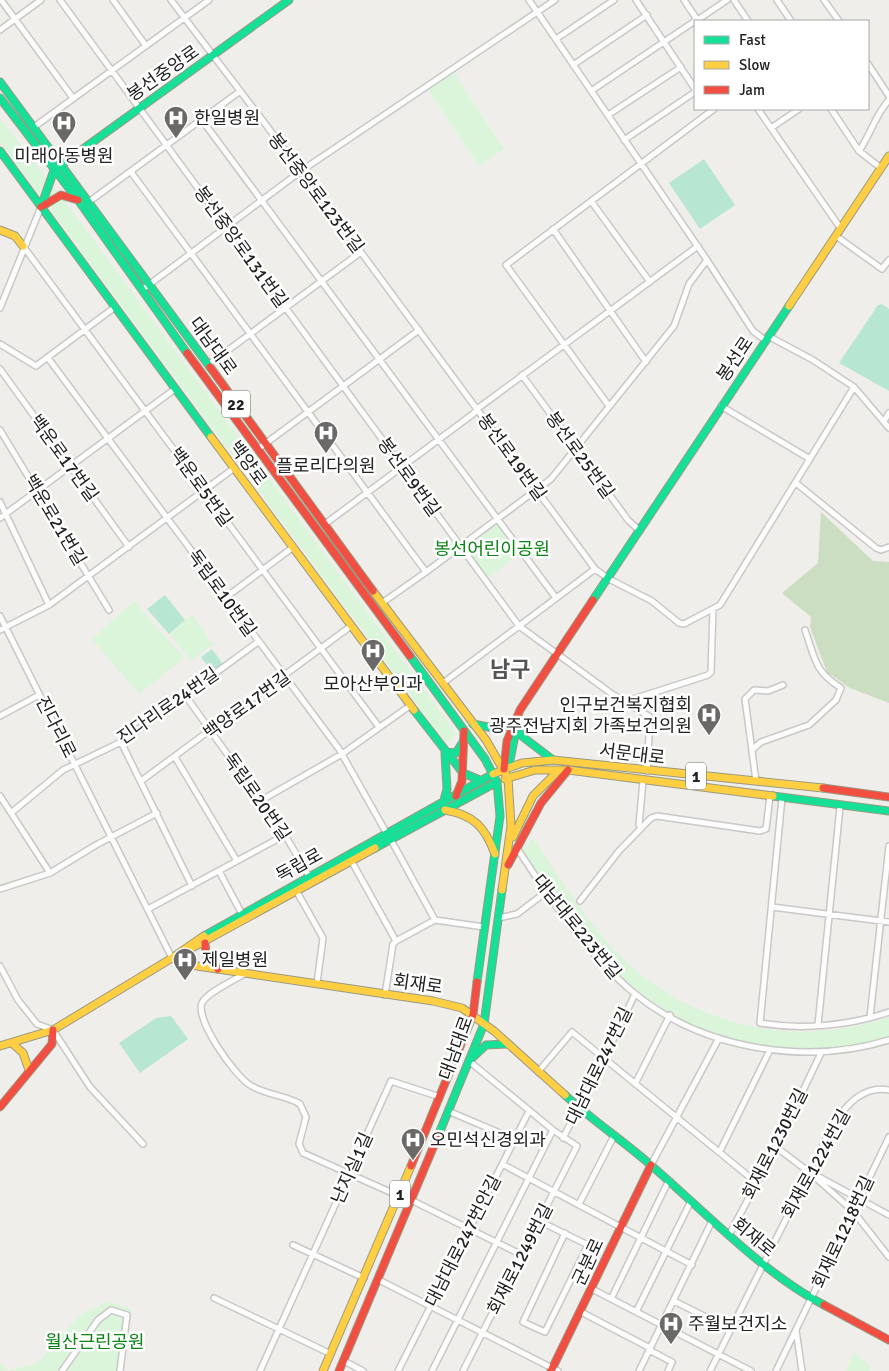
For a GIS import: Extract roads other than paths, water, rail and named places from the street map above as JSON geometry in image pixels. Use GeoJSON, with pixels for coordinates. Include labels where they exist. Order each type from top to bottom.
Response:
{"type":"FeatureCollection","features":[{"type":"Feature","properties":{"kind":"main road","name":"봉선중앙로"},"geometry":{"type":"LineString","coordinates":[[54,170],[289,0]]}},
{"type":"Feature","properties":{"kind":"main road","name":"대남대로"},"geometry":{"type":"LineString","coordinates":[[0,82],[90,202],[382,603],[507,768],[511,826],[484,1024],[379,1280],[339,1371]]}},
{"type":"Feature","properties":{"kind":"main road","name":"대남대로"},"geometry":{"type":"LineString","coordinates":[[0,98],[78,200],[465,732],[497,782],[500,806],[496,856],[484,927],[473,1015],[399,1196],[323,1371]]}},
{"type":"Feature","properties":{"kind":"main road","name":"백양로"},"geometry":{"type":"LineString","coordinates":[[0,151],[233,469],[445,752],[463,773],[482,782]]}},
{"type":"Feature","properties":{"kind":"main road","name":"봉선로"},"geometry":{"type":"LineString","coordinates":[[507,768],[514,726],[721,406],[889,156]]}},
{"type":"Feature","properties":{"kind":"main road"},"geometry":{"type":"LineString","coordinates":[[41,206],[54,170]]}},
{"type":"Feature","properties":{"kind":"main road"},"geometry":{"type":"LineString","coordinates":[[41,206],[61,195],[78,200]]}},
{"type":"Feature","properties":{"kind":"main road"},"geometry":{"type":"LineString","coordinates":[[0,230],[15,236],[23,246]]}},
{"type":"Feature","properties":{"kind":"main road"},"geometry":{"type":"LineString","coordinates":[[456,796],[460,789],[463,773],[465,732],[471,736],[475,732],[473,724],[494,729],[514,726],[523,737],[553,760]]}},
{"type":"Feature","properties":{"kind":"main road"},"geometry":{"type":"LineString","coordinates":[[464,741],[456,752],[445,752],[448,781],[444,807],[464,812],[477,820],[488,834],[496,856]]}},
{"type":"Feature","properties":{"kind":"main road","name":"서문대로"},"geometry":{"type":"LineString","coordinates":[[493,774],[533,760],[553,760],[647,771],[836,788],[889,797]]}},
{"type":"Feature","properties":{"kind":"main road","name":"서문대로"},"geometry":{"type":"LineString","coordinates":[[497,782],[535,770],[568,770],[840,807],[889,811]]}},
{"type":"Feature","properties":{"kind":"main road"},"geometry":{"type":"LineString","coordinates":[[507,850],[533,796],[549,777],[558,770]]}},
{"type":"Feature","properties":{"kind":"main road"},"geometry":{"type":"LineString","coordinates":[[504,871],[542,801],[555,782],[568,770]]}},
{"type":"Feature","properties":{"kind":"main road","name":"독립로"},"geometry":{"type":"LineString","coordinates":[[444,807],[456,796],[493,774]]}},
{"type":"Feature","properties":{"kind":"main road","name":"독립로"},"geometry":{"type":"LineString","coordinates":[[172,958],[189,944],[309,876],[497,782]]}},
{"type":"Feature","properties":{"kind":"main road","name":"독립로"},"geometry":{"type":"LineString","coordinates":[[0,1046],[53,1030],[172,958],[205,943],[352,862],[389,837]]}},
{"type":"Feature","properties":{"kind":"main road"},"geometry":{"type":"LineString","coordinates":[[205,943],[206,954],[218,969]]}},
{"type":"Feature","properties":{"kind":"main road","name":"회재로"},"geometry":{"type":"LineString","coordinates":[[172,958],[197,966],[452,1004],[473,1015],[579,1108],[669,1180],[712,1221],[763,1264],[811,1300],[889,1340]]}},
{"type":"Feature","properties":{"kind":"main road"},"geometry":{"type":"LineString","coordinates":[[0,1107],[52,1044],[53,1030]]}},
{"type":"Feature","properties":{"kind":"main road"},"geometry":{"type":"LineString","coordinates":[[12,1043],[23,1053],[30,1070]]}},
{"type":"Feature","properties":{"kind":"main road"},"geometry":{"type":"LineString","coordinates":[[469,1061],[482,1046],[488,1043],[507,1044]]}},
{"type":"Feature","properties":{"kind":"main road","name":"군분로"},"geometry":{"type":"LineString","coordinates":[[554,1370],[651,1165]]}},
{"type":"Feature","properties":{"kind":"street"},"geometry":{"type":"LineString","coordinates":[[1,0],[73,98]]}},
{"type":"Feature","properties":{"kind":"street"},"geometry":{"type":"LineString","coordinates":[[0,30],[41,0]]}},
{"type":"Feature","properties":{"kind":"street","name":"봉선중앙로131번길"},"geometry":{"type":"LineString","coordinates":[[60,0],[168,145],[342,387]]}},
{"type":"Feature","properties":{"kind":"street"},"geometry":{"type":"LineString","coordinates":[[113,0],[146,46]]}},
{"type":"Feature","properties":{"kind":"street","name":"봉선중앙로123번길"},"geometry":{"type":"LineString","coordinates":[[171,0],[419,330]]}},
{"type":"Feature","properties":{"kind":"street"},"geometry":{"type":"LineString","coordinates":[[34,127],[209,0]]}},
{"type":"Feature","properties":{"kind":"street"},"geometry":{"type":"LineString","coordinates":[[529,0],[698,246],[753,331],[813,360],[854,387],[889,428]]}},
{"type":"Feature","properties":{"kind":"street"},"geometry":{"type":"LineString","coordinates":[[142,290],[300,170],[427,88],[555,0]]}},
{"type":"Feature","properties":{"kind":"street"},"geometry":{"type":"LineString","coordinates":[[556,39],[614,0]]}},
{"type":"Feature","properties":{"kind":"street"},"geometry":{"type":"LineString","coordinates":[[636,0],[694,88]]}},
{"type":"Feature","properties":{"kind":"street"},"geometry":{"type":"LineString","coordinates":[[684,0],[696,20]]}},
{"type":"Feature","properties":{"kind":"street"},"geometry":{"type":"LineString","coordinates":[[698,20],[728,0]]}},
{"type":"Feature","properties":{"kind":"street"},"geometry":{"type":"LineString","coordinates":[[734,0],[747,20]]}},
{"type":"Feature","properties":{"kind":"street"},"geometry":{"type":"LineString","coordinates":[[777,0],[790,20]]}},
{"type":"Feature","properties":{"kind":"street"},"geometry":{"type":"LineString","coordinates":[[824,0],[838,20]]}},
{"type":"Feature","properties":{"kind":"street"},"geometry":{"type":"LineString","coordinates":[[573,65],[646,16]]}},
{"type":"Feature","properties":{"kind":"street"},"geometry":{"type":"LineString","coordinates":[[591,91],[694,23]]}},
{"type":"Feature","properties":{"kind":"street"},"geometry":{"type":"LineString","coordinates":[[859,151],[871,132],[874,120],[889,98],[869,66]]}},
{"type":"Feature","properties":{"kind":"street"},"geometry":{"type":"LineString","coordinates":[[608,115],[682,69]]}},
{"type":"Feature","properties":{"kind":"street"},"geometry":{"type":"LineString","coordinates":[[624,140],[694,91]]}},
{"type":"Feature","properties":{"kind":"street"},"geometry":{"type":"LineString","coordinates":[[90,202],[239,92]]}},
{"type":"Feature","properties":{"kind":"street"},"geometry":{"type":"LineString","coordinates":[[609,406],[506,264],[711,110]]}},
{"type":"Feature","properties":{"kind":"street"},"geometry":{"type":"LineString","coordinates":[[759,110],[841,229]]}},
{"type":"Feature","properties":{"kind":"street"},"geometry":{"type":"LineString","coordinates":[[772,128],[798,110]]}},
{"type":"Feature","properties":{"kind":"street"},"geometry":{"type":"LineString","coordinates":[[832,110],[859,151],[881,168]]}},
{"type":"Feature","properties":{"kind":"street"},"geometry":{"type":"LineString","coordinates":[[202,120],[556,598]]}},
{"type":"Feature","properties":{"kind":"street"},"geometry":{"type":"LineString","coordinates":[[131,172],[281,378],[426,572]]}},
{"type":"Feature","properties":{"kind":"street"},"geometry":{"type":"LineString","coordinates":[[592,201],[650,282]]}},
{"type":"Feature","properties":{"kind":"street"},"geometry":{"type":"LineString","coordinates":[[0,308],[23,246],[41,206]]}},
{"type":"Feature","properties":{"kind":"street"},"geometry":{"type":"LineString","coordinates":[[553,230],[646,362]]}},
{"type":"Feature","properties":{"kind":"street"},"geometry":{"type":"LineString","coordinates":[[836,236],[882,269],[889,260]]}},
{"type":"Feature","properties":{"kind":"street","name":"백운로5번길"},"geometry":{"type":"LineString","coordinates":[[23,246],[379,727]]}},
{"type":"Feature","properties":{"kind":"street"},"geometry":{"type":"LineString","coordinates":[[325,524],[438,440],[477,408],[611,312],[698,246]]}},
{"type":"Feature","properties":{"kind":"street"},"geometry":{"type":"LineString","coordinates":[[208,366],[361,252]]}},
{"type":"Feature","properties":{"kind":"street"},"geometry":{"type":"LineString","coordinates":[[382,603],[551,479],[674,326],[689,284],[707,260]]}},
{"type":"Feature","properties":{"kind":"street"},"geometry":{"type":"LineString","coordinates":[[0,344],[36,366],[115,307]]}},
{"type":"Feature","properties":{"kind":"street"},"geometry":{"type":"LineString","coordinates":[[258,449],[419,330]]}},
{"type":"Feature","properties":{"kind":"street","name":"봉선로19번길"},"geometry":{"type":"LineString","coordinates":[[419,330],[595,569],[608,580],[652,601],[679,623],[684,624],[713,609]]}},
{"type":"Feature","properties":{"kind":"street","name":"독립로10번길"},"geometry":{"type":"LineString","coordinates":[[48,358],[342,754],[389,837]]}},
{"type":"Feature","properties":{"kind":"street","name":"백운로17번길"},"geometry":{"type":"LineString","coordinates":[[0,369],[129,547]]}},
{"type":"Feature","properties":{"kind":"street","name":"봉선로25번길"},"geometry":{"type":"LineString","coordinates":[[522,376],[628,520],[640,531]]}},
{"type":"Feature","properties":{"kind":"street","name":"봉선로9번길"},"geometry":{"type":"LineString","coordinates":[[342,387],[519,626],[624,702],[650,717],[647,771]]}},
{"type":"Feature","properties":{"kind":"street"},"geometry":{"type":"LineString","coordinates":[[624,702],[712,672],[713,609],[721,602],[854,387]]}},
{"type":"Feature","properties":{"kind":"street"},"geometry":{"type":"LineString","coordinates":[[0,518],[38,492],[175,389]]}},
{"type":"Feature","properties":{"kind":"street"},"geometry":{"type":"LineString","coordinates":[[721,406],[810,460]]}},
{"type":"Feature","properties":{"kind":"street"},"geometry":{"type":"LineString","coordinates":[[884,421],[889,413]]}},
{"type":"Feature","properties":{"kind":"street","name":"백운로21번길"},"geometry":{"type":"LineString","coordinates":[[0,430],[109,610]]}},
{"type":"Feature","properties":{"kind":"street"},"geometry":{"type":"LineString","coordinates":[[3,629],[49,605],[233,469]]}},
{"type":"Feature","properties":{"kind":"street"},"geometry":{"type":"LineString","coordinates":[[796,483],[876,548],[881,550],[889,547]]}},
{"type":"Feature","properties":{"kind":"street"},"geometry":{"type":"LineString","coordinates":[[0,502],[49,605]]}},
{"type":"Feature","properties":{"kind":"street"},"geometry":{"type":"LineString","coordinates":[[225,598],[292,548]]}},
{"type":"Feature","properties":{"kind":"street"},"geometry":{"type":"LineString","coordinates":[[442,683],[595,569]]}},
{"type":"Feature","properties":{"kind":"street","name":"진다리로"},"geometry":{"type":"LineString","coordinates":[[0,616],[3,629],[113,837],[172,958]]}},
{"type":"Feature","properties":{"kind":"street","name":"백양로17번길"},"geometry":{"type":"LineString","coordinates":[[142,782],[284,678],[351,626]]}},
{"type":"Feature","properties":{"kind":"street"},"geometry":{"type":"LineString","coordinates":[[753,749],[761,742],[809,725],[839,696],[841,688],[826,679],[818,668],[805,630]]}},
{"type":"Feature","properties":{"kind":"street","name":"진다리로24번길"},"geometry":{"type":"LineString","coordinates":[[10,813],[44,784],[74,763],[121,742],[258,642]]}},
{"type":"Feature","properties":{"kind":"street"},"geometry":{"type":"LineString","coordinates":[[756,781],[753,749],[744,706],[745,699],[754,690],[768,691],[783,685]]}},
{"type":"Feature","properties":{"kind":"street"},"geometry":{"type":"LineString","coordinates":[[0,716],[39,695]]}},
{"type":"Feature","properties":{"kind":"street","name":"독립로20번길"},"geometry":{"type":"LineString","coordinates":[[185,695],[285,835],[309,876]]}},
{"type":"Feature","properties":{"kind":"street"},"geometry":{"type":"LineString","coordinates":[[260,801],[342,754],[411,705]]}},
{"type":"Feature","properties":{"kind":"street"},"geometry":{"type":"LineString","coordinates":[[121,742],[192,886]]}},
{"type":"Feature","properties":{"kind":"street"},"geometry":{"type":"LineString","coordinates":[[175,757],[237,861]]}},
{"type":"Feature","properties":{"kind":"street"},"geometry":{"type":"LineString","coordinates":[[641,827],[639,825],[643,781]]}},
{"type":"Feature","properties":{"kind":"street"},"geometry":{"type":"LineString","coordinates":[[0,796],[50,873]]}},
{"type":"Feature","properties":{"kind":"street"},"geometry":{"type":"LineString","coordinates":[[580,901],[641,827],[657,816],[760,831],[766,829],[770,796]]}},
{"type":"Feature","properties":{"kind":"street"},"geometry":{"type":"LineString","coordinates":[[782,798],[760,1023],[794,1027],[818,1025],[870,1018],[889,1012]]}},
{"type":"Feature","properties":{"kind":"street"},"geometry":{"type":"LineString","coordinates":[[818,1025],[840,807]]}},
{"type":"Feature","properties":{"kind":"street"},"geometry":{"type":"LineString","coordinates":[[0,889],[50,873],[157,813]]}},
{"type":"Feature","properties":{"kind":"street"},"geometry":{"type":"LineString","coordinates":[[148,909],[285,835]]}},
{"type":"Feature","properties":{"kind":"street"},"geometry":{"type":"LineString","coordinates":[[389,837],[435,920]]}},
{"type":"Feature","properties":{"kind":"street"},"geometry":{"type":"LineString","coordinates":[[870,1018],[889,846]]}},
{"type":"Feature","properties":{"kind":"street","name":"대남대로223번길"},"geometry":{"type":"LineString","coordinates":[[517,848],[546,892],[599,959],[635,994],[670,1016],[719,1038],[770,1050],[837,1052],[889,1040]]}},
{"type":"Feature","properties":{"kind":"street"},"geometry":{"type":"LineString","coordinates":[[352,862],[396,941]]}},
{"type":"Feature","properties":{"kind":"street"},"geometry":{"type":"LineString","coordinates":[[219,871],[242,914]]}},
{"type":"Feature","properties":{"kind":"street"},"geometry":{"type":"LineString","coordinates":[[297,892],[323,938],[316,983]]}},
{"type":"Feature","properties":{"kind":"street"},"geometry":{"type":"LineString","coordinates":[[497,919],[517,914],[546,892]]}},
{"type":"Feature","properties":{"kind":"street"},"geometry":{"type":"LineString","coordinates":[[772,907],[889,922]]}},
{"type":"Feature","properties":{"kind":"street"},"geometry":{"type":"LineString","coordinates":[[385,995],[393,944],[396,941],[435,920],[484,927]]}},
{"type":"Feature","properties":{"kind":"street"},"geometry":{"type":"LineString","coordinates":[[0,966],[18,1000],[37,1024],[53,1030],[90,1087],[143,1144]]}},
{"type":"Feature","properties":{"kind":"street"},"geometry":{"type":"LineString","coordinates":[[246,973],[205,998],[201,1005],[202,1017],[228,1063],[240,1078],[252,1086],[300,1104],[306,1118],[299,1144],[303,1153],[399,1196]]}},
{"type":"Feature","properties":{"kind":"street","name":"대남대로247번길"},"geometry":{"type":"LineString","coordinates":[[469,1061],[563,1138],[635,994]]}},
{"type":"Feature","properties":{"kind":"street"},"geometry":{"type":"LineString","coordinates":[[635,1084],[670,1016]]}},
{"type":"Feature","properties":{"kind":"street"},"geometry":{"type":"LineString","coordinates":[[538,1072],[572,1032],[757,1183]]}},
{"type":"Feature","properties":{"kind":"street"},"geometry":{"type":"LineString","coordinates":[[651,1165],[719,1038]]}},
{"type":"Feature","properties":{"kind":"street"},"geometry":{"type":"LineString","coordinates":[[720,1151],[770,1050]]}},
{"type":"Feature","properties":{"kind":"street","name":"회재로1230번길"},"geometry":{"type":"LineString","coordinates":[[729,1235],[776,1147],[821,1053]]}},
{"type":"Feature","properties":{"kind":"street","name":"난지실1길"},"geometry":{"type":"LineString","coordinates":[[260,1371],[281,1329],[391,1081],[440,1097]]}},
{"type":"Feature","properties":{"kind":"street","name":"회재로1224번길"},"geometry":{"type":"LineString","coordinates":[[710,1371],[834,1123],[850,1102],[871,1090],[879,1088],[889,1090]]}},
{"type":"Feature","properties":{"kind":"street"},"geometry":{"type":"LineString","coordinates":[[448,1111],[514,1139]]}},
{"type":"Feature","properties":{"kind":"street","name":"대남대로247번안길"},"geometry":{"type":"LineString","coordinates":[[398,1371],[529,1111]]}},
{"type":"Feature","properties":{"kind":"street"},"geometry":{"type":"LineString","coordinates":[[432,1371],[553,1130]]}},
{"type":"Feature","properties":{"kind":"street"},"geometry":{"type":"LineString","coordinates":[[579,1204],[614,1136]]}},
{"type":"Feature","properties":{"kind":"street","name":"회재로1218번길"},"geometry":{"type":"LineString","coordinates":[[776,1371],[889,1137]]}},
{"type":"Feature","properties":{"kind":"street","name":"회재로1249번길"},"geometry":{"type":"LineString","coordinates":[[463,1371],[576,1146],[563,1138]]}},
{"type":"Feature","properties":{"kind":"street"},"geometry":{"type":"LineString","coordinates":[[776,1147],[809,1172],[853,1211],[887,1250],[889,1258]]}},
{"type":"Feature","properties":{"kind":"street"},"geometry":{"type":"LineString","coordinates":[[502,1164],[622,1226],[692,1265]]}},
{"type":"Feature","properties":{"kind":"street"},"geometry":{"type":"LineString","coordinates":[[809,1172],[889,1215]]}},
{"type":"Feature","properties":{"kind":"street"},"geometry":{"type":"LineString","coordinates":[[611,1299],[669,1180]]}},
{"type":"Feature","properties":{"kind":"street"},"geometry":{"type":"LineString","coordinates":[[411,1200],[522,1255]]}},
{"type":"Feature","properties":{"kind":"street"},"geometry":{"type":"LineString","coordinates":[[636,1312],[691,1201]]}},
{"type":"Feature","properties":{"kind":"street"},"geometry":{"type":"LineString","coordinates":[[539,1221],[566,1234],[588,1245],[544,1332],[523,1322],[566,1234]]}},
{"type":"Feature","properties":{"kind":"street"},"geometry":{"type":"LineString","coordinates":[[639,1371],[712,1221]]}},
{"type":"Feature","properties":{"kind":"street"},"geometry":{"type":"LineString","coordinates":[[293,1245],[364,1278]]}},
{"type":"Feature","properties":{"kind":"street"},"geometry":{"type":"LineString","coordinates":[[379,1280],[554,1370]]}},
{"type":"Feature","properties":{"kind":"street"},"geometry":{"type":"LineString","coordinates":[[592,1290],[751,1371]]}},
{"type":"Feature","properties":{"kind":"street"},"geometry":{"type":"LineString","coordinates":[[214,1298],[331,1354]]}},
{"type":"Feature","properties":{"kind":"street"},"geometry":{"type":"LineString","coordinates":[[674,1301],[730,1329]]}},
{"type":"Feature","properties":{"kind":"street"},"geometry":{"type":"LineString","coordinates":[[62,1371],[98,1320],[111,1310],[127,1316],[120,1371]]}},
{"type":"Feature","properties":{"kind":"street"},"geometry":{"type":"LineString","coordinates":[[581,1312],[672,1362],[668,1371]]}},
{"type":"Feature","properties":{"kind":"street"},"geometry":{"type":"LineString","coordinates":[[796,1330],[802,1371]]}},
{"type":"Feature","properties":{"kind":"street"},"geometry":{"type":"LineString","coordinates":[[344,1361],[363,1371]]}},
{"type":"Feature","properties":{"kind":"place","name":"한일병원"},"geometry":{"type":"Point","coordinates":[176,139]}},
{"type":"Feature","properties":{"kind":"place","name":"미래아동병원"},"geometry":{"type":"Point","coordinates":[64,144]}},
{"type":"Feature","properties":{"kind":"place","name":"플로리다의원"},"geometry":{"type":"Point","coordinates":[326,454]}},
{"type":"Feature","properties":{"kind":"place","name":"모아산부인과"},"geometry":{"type":"Point","coordinates":[373,672]}},
{"type":"Feature","properties":{"kind":"place","name":"인구보건복지협회 광주전남지회 가족보건의원"},"geometry":{"type":"Point","coordinates":[709,736]}},
{"type":"Feature","properties":{"kind":"place","name":"제일병원"},"geometry":{"type":"Point","coordinates":[185,981]}},
{"type":"Feature","properties":{"kind":"place","name":"오민석신경외과"},"geometry":{"type":"Point","coordinates":[413,1161]}},
{"type":"Feature","properties":{"kind":"place","name":"주월보건지소"},"geometry":{"type":"Point","coordinates":[671,1345]}},
{"type":"Feature","properties":{"kind":"district","name":"남구"},"geometry":{"type":"Point","coordinates":[510,669]}},
{"type":"Feature","properties":{"kind":"park label","name":"봉선어린이공원"},"geometry":{"type":"Point","coordinates":[492,549]}},
{"type":"Feature","properties":{"kind":"park label","name":"월산근린공원"},"geometry":{"type":"Point","coordinates":[95,1342]}}]}
